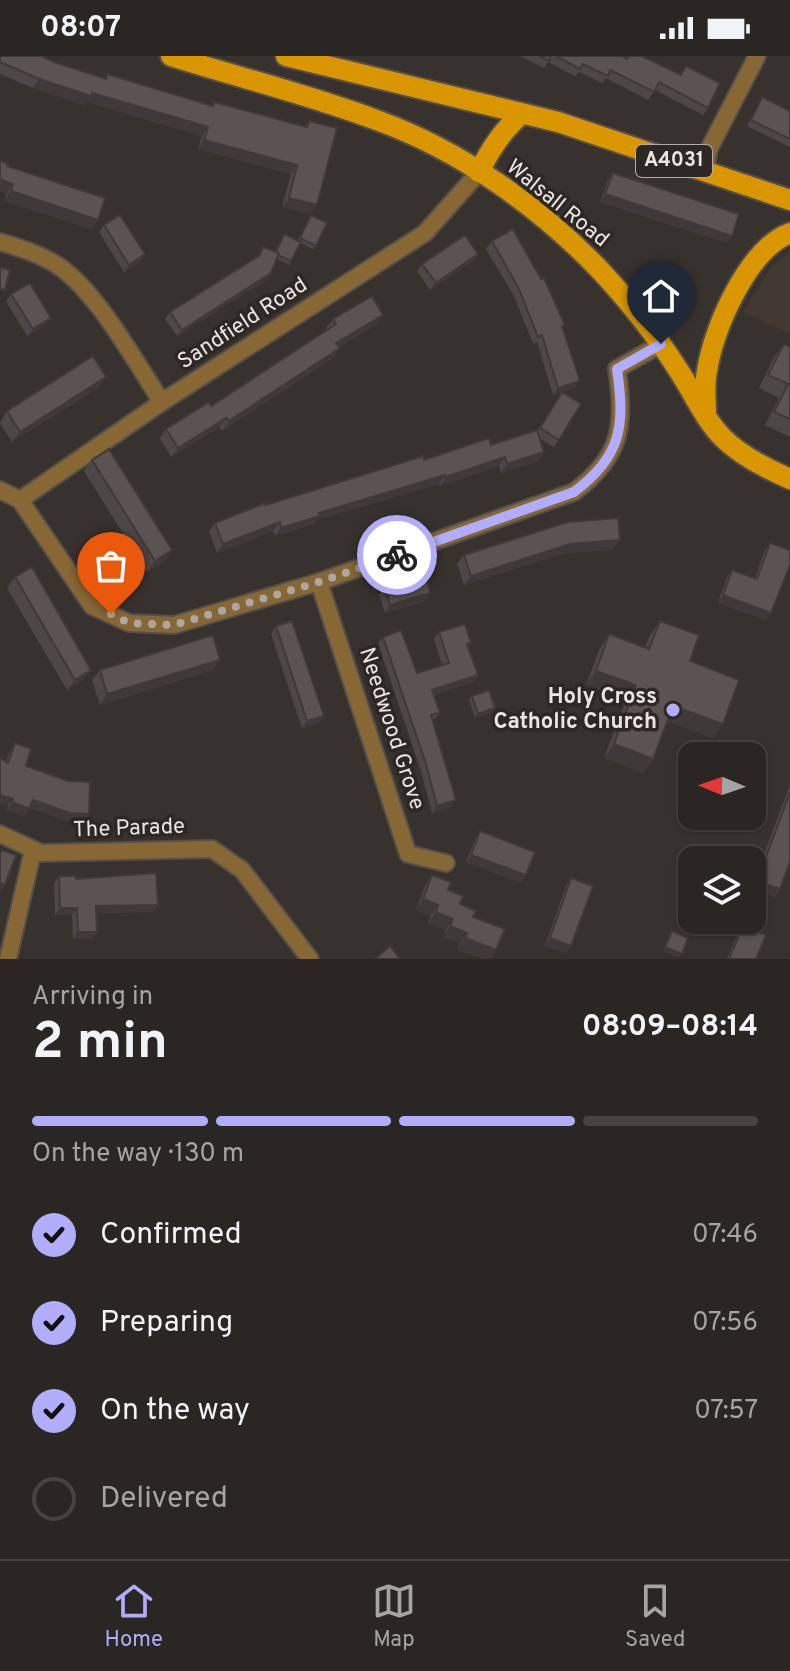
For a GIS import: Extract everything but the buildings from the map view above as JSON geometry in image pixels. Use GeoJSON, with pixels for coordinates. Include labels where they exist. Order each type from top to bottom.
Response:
{"type":"FeatureCollection","features":[{"type":"Feature","properties":{"kind":"main road","name":"Walsall Road"},"geometry":{"type":"LineString","coordinates":[[171,56],[382,122],[431,145],[519,198],[567,238],[631,304],[722,437],[738,450],[790,479]]}},
{"type":"Feature","properties":{"kind":"main road","name":"A4031"},"geometry":{"type":"LineString","coordinates":[[286,56],[558,122],[790,200]]}},
{"type":"Feature","properties":{"kind":"main road"},"geometry":{"type":"LineString","coordinates":[[479,172],[510,123],[522,114]]}},
{"type":"Feature","properties":{"kind":"main road"},"geometry":{"type":"LineString","coordinates":[[706,415],[707,371],[718,333],[743,277],[770,243],[790,233]]}},
{"type":"Feature","properties":{"kind":"street"},"geometry":{"type":"LineString","coordinates":[[705,171],[709,149],[757,56]]}},
{"type":"Feature","properties":{"kind":"street","name":"Sandfield Road"},"geometry":{"type":"LineString","coordinates":[[20,500],[162,402],[425,233],[479,172]]}},
{"type":"Feature","properties":{"kind":"street"},"geometry":{"type":"LineString","coordinates":[[0,242],[55,263],[87,291],[162,402]]}},
{"type":"Feature","properties":{"kind":"street"},"geometry":{"type":"LineString","coordinates":[[0,490],[20,500],[92,606],[129,623],[174,625],[319,582],[574,492],[598,474],[609,457],[620,427],[617,369],[661,344]]}},
{"type":"Feature","properties":{"kind":"street","name":"Needwood Grove"},"geometry":{"type":"LineString","coordinates":[[319,582],[408,854],[446,863]]}},
{"type":"Feature","properties":{"kind":"street","name":"The Parade"},"geometry":{"type":"LineString","coordinates":[[0,834],[41,853],[212,849],[242,870],[310,959]]}},
{"type":"Feature","properties":{"kind":"street"},"geometry":{"type":"LineString","coordinates":[[8,959],[33,850]]}},
{"type":"Feature","properties":{"kind":"shaded area"},"geometry":{"type":"Polygon","coordinates":[[[790,252],[790,334],[743,312],[772,266],[790,252]]]}},
{"type":"Feature","properties":{"kind":"way so far"},"geometry":{"type":"LineString","coordinates":[[111,614],[129,623],[174,625],[319,582],[397,555]]}},
{"type":"Feature","properties":{"kind":"place","name":"Holy Cross Catholic Church"},"geometry":{"type":"Point","coordinates":[673,710]}},
{"type":"Feature","properties":{"kind":"route"},"geometry":{"type":"LineString","coordinates":[[397,555],[550,502],[574,492],[598,474],[609,457],[620,427],[617,369],[661,344]]}}]}
